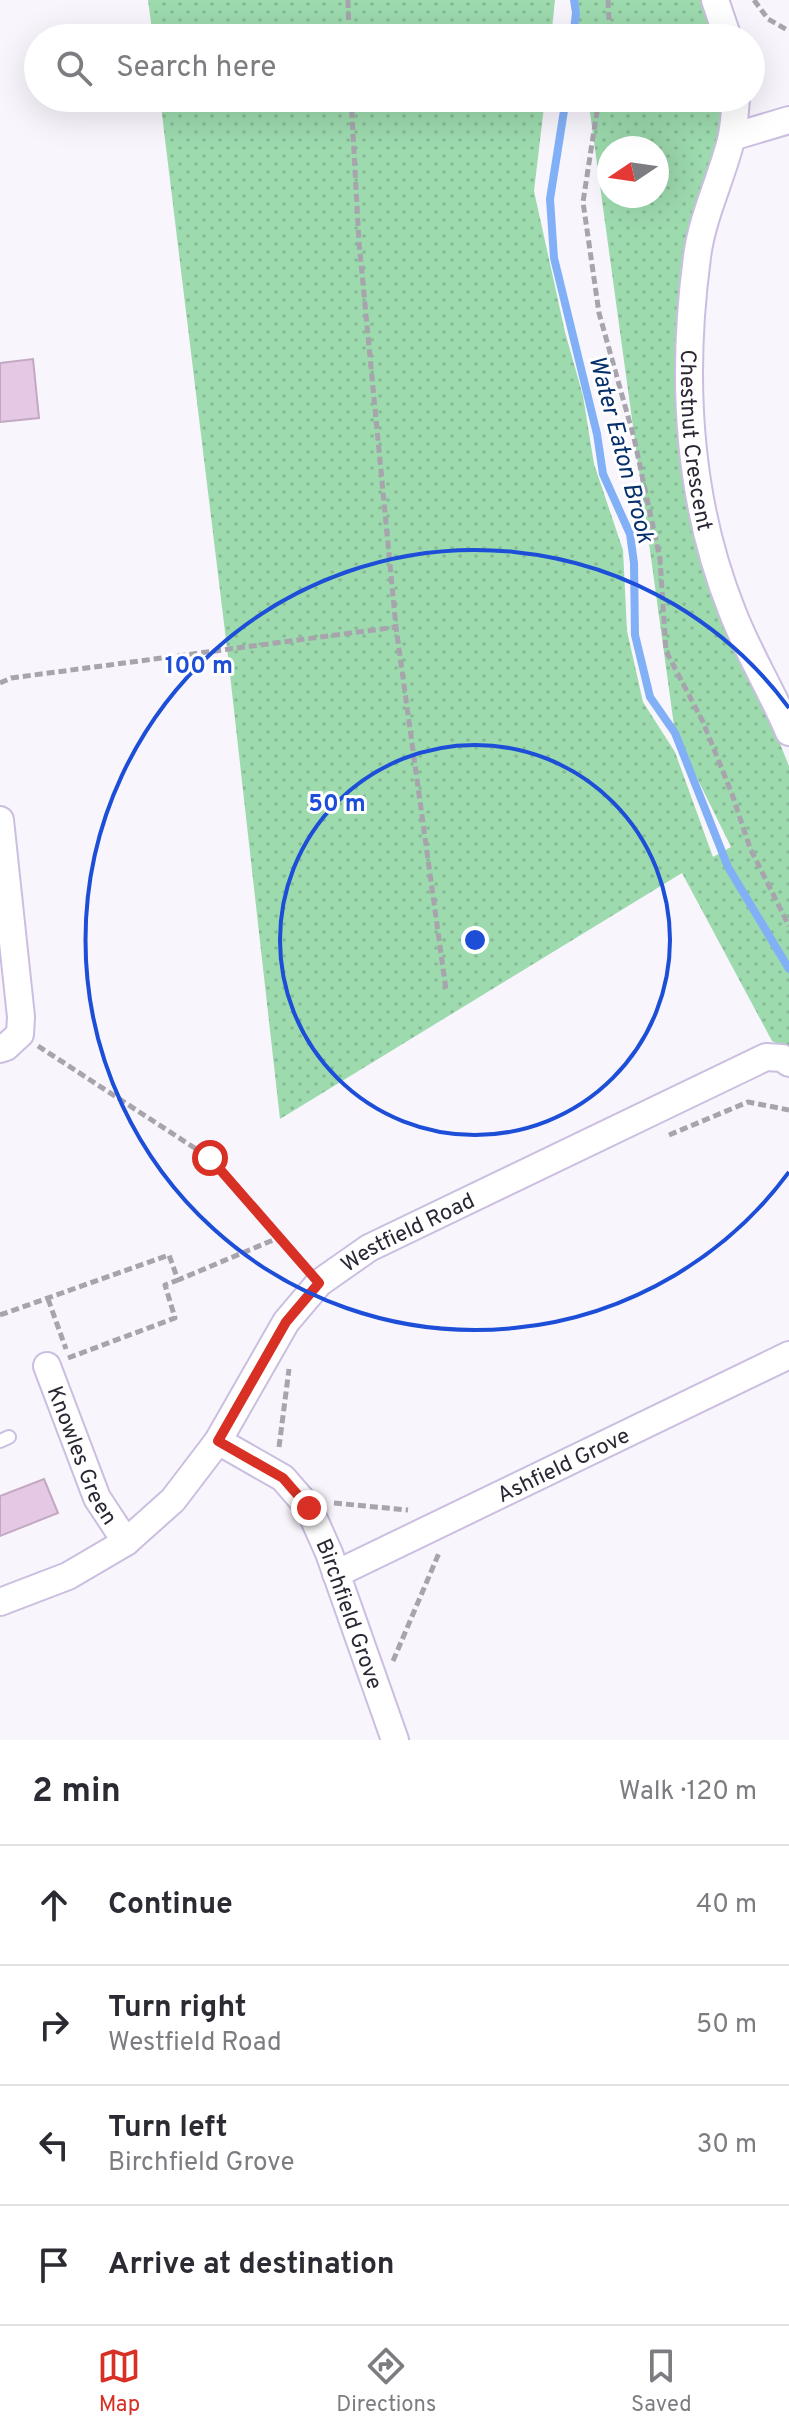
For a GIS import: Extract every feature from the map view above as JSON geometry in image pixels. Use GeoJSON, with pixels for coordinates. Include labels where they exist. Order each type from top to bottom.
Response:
{"type":"FeatureCollection","features":[{"type":"Feature","properties":{"kind":"street"},"geometry":{"type":"LineString","coordinates":[[715,0],[723,24]]}},
{"type":"Feature","properties":{"kind":"street","name":"Chestnut Crescent"},"geometry":{"type":"LineString","coordinates":[[735,112],[732,137],[697,253],[690,341],[692,445],[703,518],[719,578],[744,639],[789,732]]}},
{"type":"Feature","properties":{"kind":"street"},"geometry":{"type":"LineString","coordinates":[[732,137],[789,120]]}},
{"type":"Feature","properties":{"kind":"street"},"geometry":{"type":"LineString","coordinates":[[0,820],[21,1017],[10,1042]]}},
{"type":"Feature","properties":{"kind":"street","name":"Westfield Road"},"geometry":{"type":"LineString","coordinates":[[0,1602],[68,1576],[126,1542],[173,1500],[218,1441],[286,1322],[319,1283],[369,1248],[766,1057],[782,1058],[789,1063]]}},
{"type":"Feature","properties":{"kind":"street","name":"Ashfield Grove"},"geometry":{"type":"LineString","coordinates":[[336,1574],[789,1355]]}},
{"type":"Feature","properties":{"kind":"street","name":"Knowles Green"},"geometry":{"type":"LineString","coordinates":[[58,1362],[97,1498],[126,1542]]}},
{"type":"Feature","properties":{"kind":"street","name":"Birchfield Grove"},"geometry":{"type":"LineString","coordinates":[[218,1441],[283,1478],[309,1508],[395,1740]]}},
{"type":"Feature","properties":{"kind":"path"},"geometry":{"type":"LineString","coordinates":[[348,0],[349,24]]}},
{"type":"Feature","properties":{"kind":"path"},"geometry":{"type":"LineString","coordinates":[[608,0],[609,24]]}},
{"type":"Feature","properties":{"kind":"path"},"geometry":{"type":"LineString","coordinates":[[754,0],[768,19],[789,31]]}},
{"type":"Feature","properties":{"kind":"path"},"geometry":{"type":"LineString","coordinates":[[352,112],[359,242],[396,627],[446,990]]}},
{"type":"Feature","properties":{"kind":"path"},"geometry":{"type":"LineString","coordinates":[[596,112],[583,202],[599,313],[634,438],[660,559],[666,651],[703,722],[750,848],[789,926]]}},
{"type":"Feature","properties":{"kind":"path"},"geometry":{"type":"LineString","coordinates":[[0,683],[11,678],[396,627]]}},
{"type":"Feature","properties":{"kind":"path"},"geometry":{"type":"LineString","coordinates":[[10,1042],[210,1158],[319,1283]]}},
{"type":"Feature","properties":{"kind":"path"},"geometry":{"type":"LineString","coordinates":[[660,1139],[748,1102],[789,1110]]}},
{"type":"Feature","properties":{"kind":"path"},"geometry":{"type":"LineString","coordinates":[[48,1298],[58,1362],[175,1318],[165,1285],[278,1238]]}},
{"type":"Feature","properties":{"kind":"path"},"geometry":{"type":"LineString","coordinates":[[0,1315],[169,1255],[178,1280]]}},
{"type":"Feature","properties":{"kind":"path"},"geometry":{"type":"LineString","coordinates":[[278,1454],[288,1362],[279,1373]]}},
{"type":"Feature","properties":{"kind":"path"},"geometry":{"type":"LineString","coordinates":[[325,1493],[333,1503],[417,1511]]}},
{"type":"Feature","properties":{"kind":"path"},"geometry":{"type":"LineString","coordinates":[[393,1662],[440,1549]]}},
{"type":"Feature","properties":{"kind":"green space"},"geometry":{"type":"Polygon","coordinates":[[[148,0],[555,0],[552,24],[151,24],[148,0]]]}},
{"type":"Feature","properties":{"kind":"green space"},"geometry":{"type":"Polygon","coordinates":[[[575,0],[702,0],[711,24],[578,24],[575,0]]]}},
{"type":"Feature","properties":{"kind":"green space"},"geometry":{"type":"Polygon","coordinates":[[[162,112],[543,112],[534,191],[565,332],[583,396],[594,464],[623,550],[627,631],[643,702],[675,752],[713,857],[731,847],[675,733],[603,208],[669,208],[669,136],[597,136],[597,164],[590,112],[722,112],[720,135],[682,259],[678,296],[678,361],[690,508],[697,547],[723,616],[789,766],[789,1049],[772,1041],[682,873],[280,1119],[162,112]]]}},
{"type":"Feature","properties":{"kind":"building"},"geometry":{"type":"Polygon","coordinates":[[[33,359],[39,418],[0,422],[0,363],[33,359]]]}},
{"type":"Feature","properties":{"kind":"building"},"geometry":{"type":"Polygon","coordinates":[[[44,1479],[58,1513],[0,1536],[0,1496],[44,1479]]]}},
{"type":"Feature","properties":{"kind":"waterway","name":"Water Eaton Brook"},"geometry":{"type":"LineString","coordinates":[[574,0],[575,24]]}},
{"type":"Feature","properties":{"kind":"waterway","name":"Water Eaton Brook"},"geometry":{"type":"LineString","coordinates":[[564,112],[550,199],[554,258],[597,434],[603,474],[630,534],[634,563],[635,635],[650,697],[675,733],[728,867],[789,969]]}},
{"type":"Feature","properties":{"kind":"route"},"geometry":{"type":"LineString","coordinates":[[210,1158],[319,1283],[286,1322],[218,1441],[283,1478],[309,1508]]}}]}
